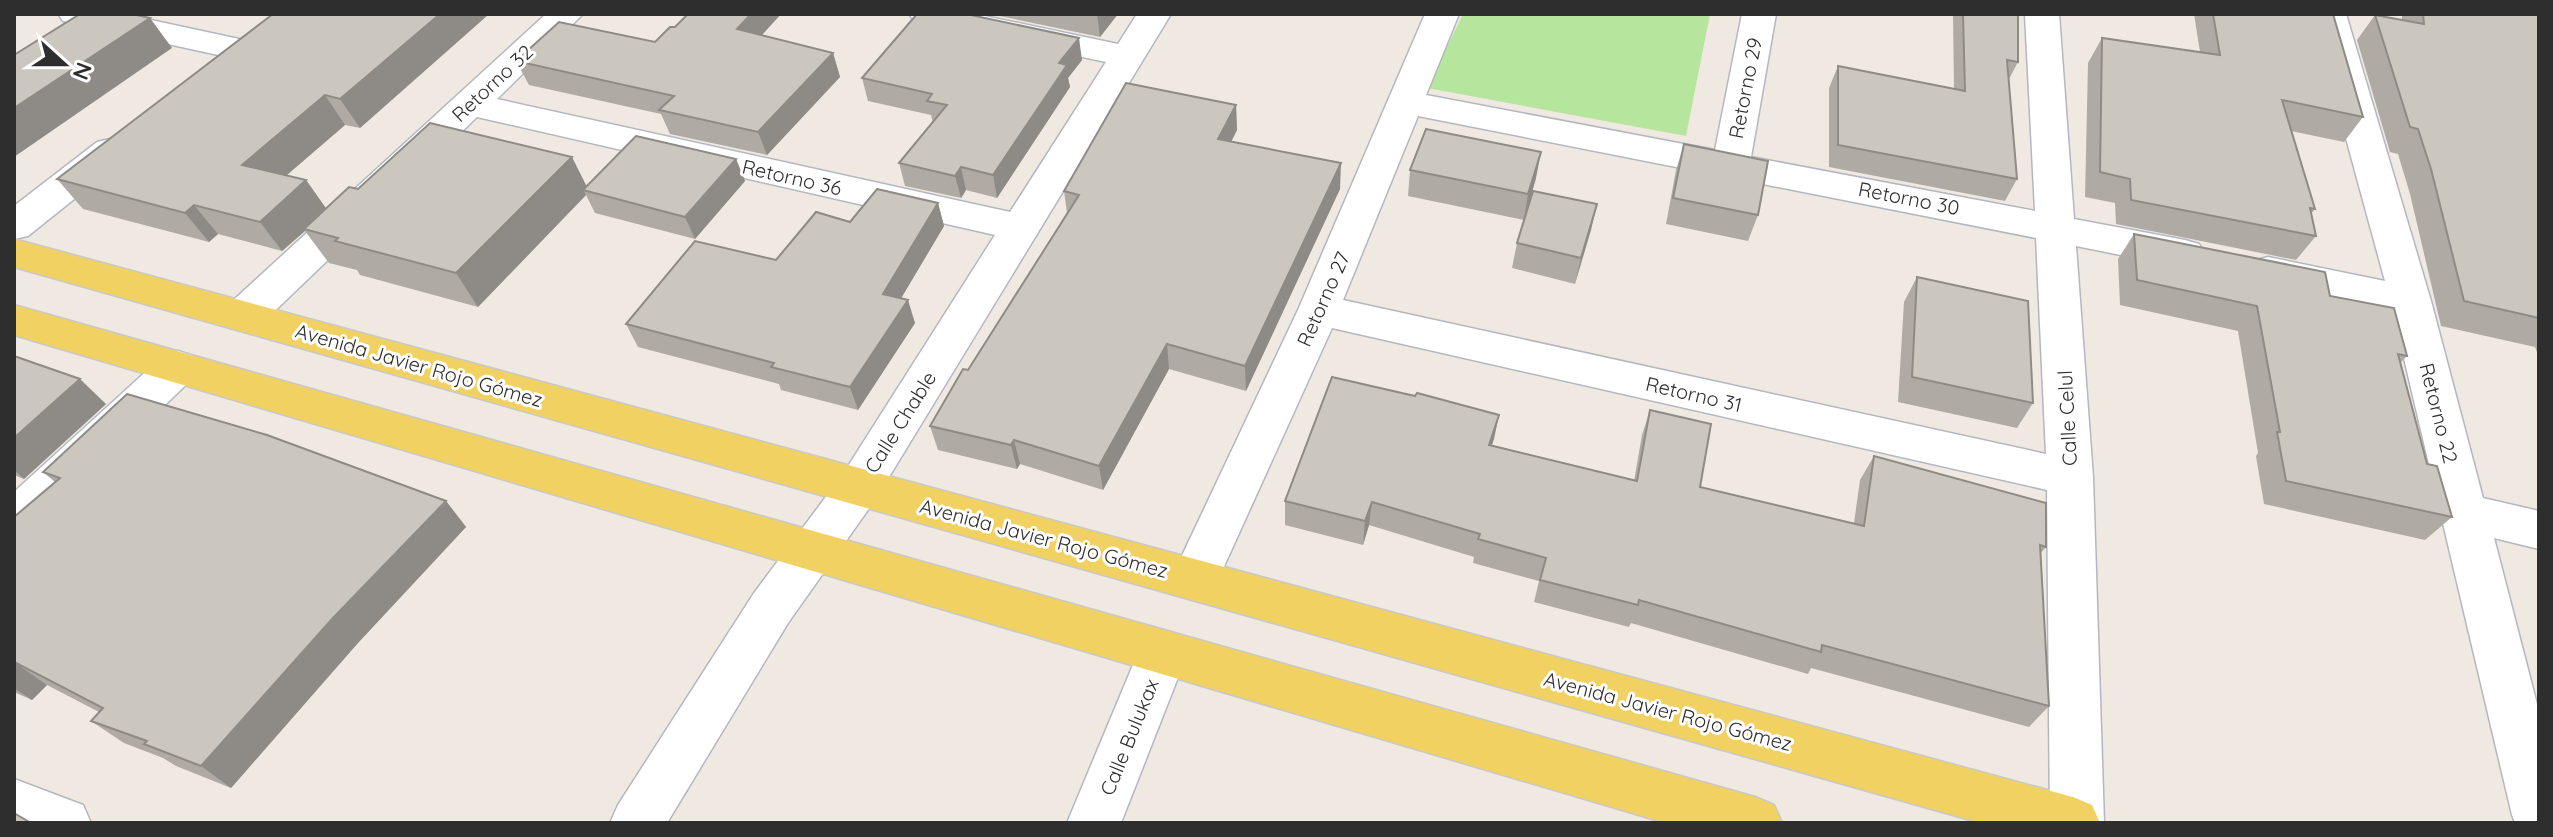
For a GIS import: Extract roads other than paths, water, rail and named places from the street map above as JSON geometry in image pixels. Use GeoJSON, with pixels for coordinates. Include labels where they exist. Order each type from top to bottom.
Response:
{"type":"FeatureCollection","features":[{"type":"Feature","properties":{"kind":"main road","name":"Avenida Javier Rojo Gómez"},"geometry":{"type":"LineString","coordinates":[[14,253],[2075,823]]}},
{"type":"Feature","properties":{"kind":"main road"},"geometry":{"type":"LineString","coordinates":[[14,320],[1755,823]]}},
{"type":"Feature","properties":{"kind":"street"},"geometry":{"type":"LineString","coordinates":[[75,14],[252,40],[203,78]]}},
{"type":"Feature","properties":{"kind":"street","name":"Retorno 32"},"geometry":{"type":"LineString","coordinates":[[243,316],[566,14]]}},
{"type":"Feature","properties":{"kind":"street"},"geometry":{"type":"LineString","coordinates":[[926,14],[1126,56]]}},
{"type":"Feature","properties":{"kind":"street","name":"Calle Chable"},"geometry":{"type":"LineString","coordinates":[[637,823],[771,608],[859,487],[1154,14]]}},
{"type":"Feature","properties":{"kind":"street","name":"Retorno 27"},"geometry":{"type":"LineString","coordinates":[[1195,579],[1319,310],[1442,14]]}},
{"type":"Feature","properties":{"kind":"street","name":"Retorno 29"},"geometry":{"type":"LineString","coordinates":[[1731,163],[1759,14]]}},
{"type":"Feature","properties":{"kind":"street","name":"Calle Celul"},"geometry":{"type":"LineString","coordinates":[[2042,14],[2070,477],[2075,823]]}},
{"type":"Feature","properties":{"kind":"street","name":"Retorno 22"},"geometry":{"type":"LineString","coordinates":[[2329,14],[2411,301],[2539,815]]}},
{"type":"Feature","properties":{"kind":"street","name":"Retorno 30"},"geometry":{"type":"LineString","coordinates":[[1406,102],[1731,163],[2411,301]]}},
{"type":"Feature","properties":{"kind":"street","name":"Retorno 36"},"geometry":{"type":"LineString","coordinates":[[469,104],[1022,228]]}},
{"type":"Feature","properties":{"kind":"street"},"geometry":{"type":"LineString","coordinates":[[14,226],[140,128]]}},
{"type":"Feature","properties":{"kind":"street","name":"Retorno 31"},"geometry":{"type":"LineString","coordinates":[[1319,310],[2070,477]]}},
{"type":"Feature","properties":{"kind":"street"},"geometry":{"type":"LineString","coordinates":[[14,521],[178,367]]}},
{"type":"Feature","properties":{"kind":"street"},"geometry":{"type":"LineString","coordinates":[[2463,512],[2539,530]]}},
{"type":"Feature","properties":{"kind":"street","name":"Calle Bulukax"},"geometry":{"type":"LineString","coordinates":[[1094,823],[1163,652]]}},
{"type":"Feature","properties":{"kind":"street"},"geometry":{"type":"LineString","coordinates":[[14,805],[64,823]]}}]}
